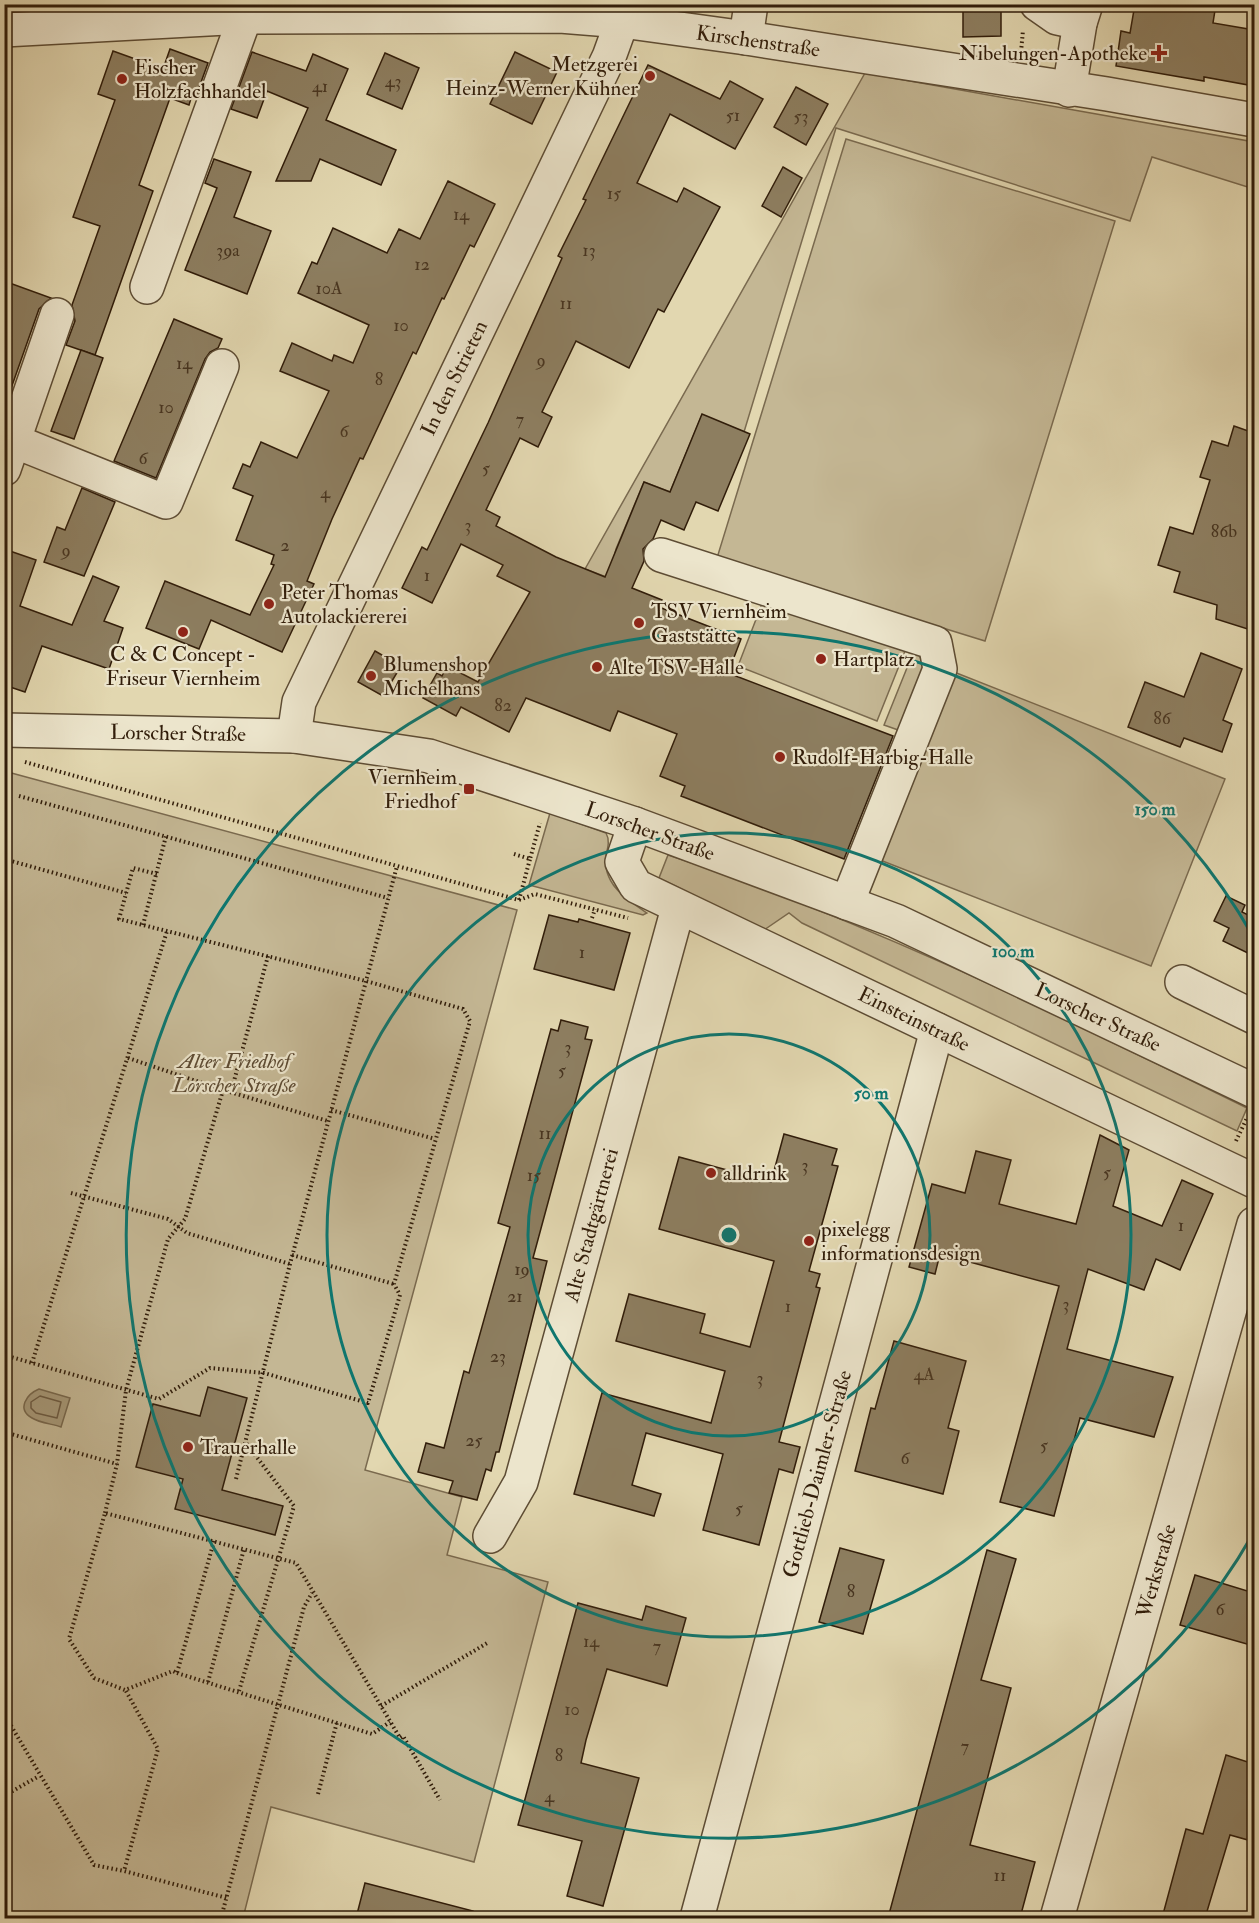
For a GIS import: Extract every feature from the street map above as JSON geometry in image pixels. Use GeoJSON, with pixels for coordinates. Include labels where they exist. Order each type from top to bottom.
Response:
{"type":"FeatureCollection","features":[{"type":"Feature","properties":{"kind":"street"},"geometry":{"type":"LineString","coordinates":[[746,38],[751,4]]}},
{"type":"Feature","properties":{"kind":"street"},"geometry":{"type":"LineString","coordinates":[[1038,7],[1057,18],[1083,14],[1070,90]]}},
{"type":"Feature","properties":{"kind":"street","name":"Kirschenstraße"},"geometry":{"type":"LineString","coordinates":[[4,30],[237,18],[560,16],[622,21],[746,38],[1107,94],[1254,120]]}},
{"type":"Feature","properties":{"kind":"street"},"geometry":{"type":"LineString","coordinates":[[167,188],[237,18]]}},
{"type":"Feature","properties":{"kind":"street"},"geometry":{"type":"LineString","coordinates":[[147,287],[237,18]]}},
{"type":"Feature","properties":{"kind":"street","name":"In den Strieten"},"geometry":{"type":"LineString","coordinates":[[294,736],[299,702],[609,57],[622,21]]}},
{"type":"Feature","properties":{"kind":"street"},"geometry":{"type":"LineString","coordinates":[[57,315],[8,449],[166,502],[222,366]]}},
{"type":"Feature","properties":{"kind":"street"},"geometry":{"type":"LineString","coordinates":[[661,555],[935,643],[940,669],[848,903]]}},
{"type":"Feature","properties":{"kind":"street","name":"Lorscher Straße"},"geometry":{"type":"LineString","coordinates":[[10,745],[294,736],[429,756],[635,824],[896,921],[1251,1103]]}},
{"type":"Feature","properties":{"kind":"street","name":"Einsteinstraße"},"geometry":{"type":"LineString","coordinates":[[635,824],[622,862],[636,886],[675,918],[937,1030],[1224,1168],[1254,1180]]}},
{"type":"Feature","properties":{"kind":"street","name":"Alte Stadtgärtnerei"},"geometry":{"type":"LineString","coordinates":[[490,1536],[521,1482],[675,918]]}},
{"type":"Feature","properties":{"kind":"street"},"geometry":{"type":"LineString","coordinates":[[1182,982],[1254,1017]]}},
{"type":"Feature","properties":{"kind":"street","name":"Gottlieb-Daimler-Straße"},"geometry":{"type":"LineString","coordinates":[[696,1918],[937,1030]]}},
{"type":"Feature","properties":{"kind":"street","name":"Werkstraße"},"geometry":{"type":"LineString","coordinates":[[1057,1918],[1254,1224]]}},
{"type":"Feature","properties":{"kind":"path"},"geometry":{"type":"LineString","coordinates":[[1018,80],[1023,26],[1038,7]]}},
{"type":"Feature","properties":{"kind":"path"},"geometry":{"type":"LineString","coordinates":[[10,745],[397,866],[519,900],[535,894],[595,909],[675,918]]}},
{"type":"Feature","properties":{"kind":"path"},"geometry":{"type":"LineString","coordinates":[[20,796],[388,898]]}},
{"type":"Feature","properties":{"kind":"path"},"geometry":{"type":"LineString","coordinates":[[519,900],[550,796]]}},
{"type":"Feature","properties":{"kind":"path"},"geometry":{"type":"LineString","coordinates":[[143,925],[166,836]]}},
{"type":"Feature","properties":{"kind":"path"},"geometry":{"type":"LineString","coordinates":[[514,854],[530,859]]}},
{"type":"Feature","properties":{"kind":"path"},"geometry":{"type":"LineString","coordinates":[[4,859],[126,894]]}},
{"type":"Feature","properties":{"kind":"path"},"geometry":{"type":"LineString","coordinates":[[236,1479],[292,1255],[397,866]]}},
{"type":"Feature","properties":{"kind":"path"},"geometry":{"type":"LineString","coordinates":[[4,1376],[10,1356],[159,1399],[210,1368],[264,1373],[368,1403],[400,1295],[394,1284],[470,1021],[464,1009],[366,981],[119,919],[134,868],[156,874]]}},
{"type":"Feature","properties":{"kind":"path"},"geometry":{"type":"LineString","coordinates":[[592,918],[595,909]]}},
{"type":"Feature","properties":{"kind":"path"},"geometry":{"type":"LineString","coordinates":[[32,1363],[167,931]]}},
{"type":"Feature","properties":{"kind":"path"},"geometry":{"type":"LineString","coordinates":[[231,1092],[268,956]]}},
{"type":"Feature","properties":{"kind":"path"},"geometry":{"type":"LineString","coordinates":[[128,1059],[328,1121]]}},
{"type":"Feature","properties":{"kind":"path"},"geometry":{"type":"LineString","coordinates":[[124,1871],[158,1749],[125,1690],[94,1678],[69,1639],[105,1513],[117,1464],[126,1390],[168,1239],[185,1219],[223,1090]]}},
{"type":"Feature","properties":{"kind":"path"},"geometry":{"type":"LineString","coordinates":[[1224,1168],[1251,1103]]}},
{"type":"Feature","properties":{"kind":"path"},"geometry":{"type":"LineString","coordinates":[[331,1110],[435,1139]]}},
{"type":"Feature","properties":{"kind":"path"},"geometry":{"type":"LineString","coordinates":[[71,1193],[168,1219],[188,1233],[290,1264]]}},
{"type":"Feature","properties":{"kind":"path"},"geometry":{"type":"LineString","coordinates":[[292,1255],[394,1284]]}},
{"type":"Feature","properties":{"kind":"path"},"geometry":{"type":"LineString","coordinates":[[4,1432],[117,1464]]}},
{"type":"Feature","properties":{"kind":"path"},"geometry":{"type":"LineString","coordinates":[[240,1691],[294,1506],[246,1442]]}},
{"type":"Feature","properties":{"kind":"path"},"geometry":{"type":"LineString","coordinates":[[105,1513],[296,1563],[390,1722],[400,1738],[403,1737],[441,1800]]}},
{"type":"Feature","properties":{"kind":"path"},"geometry":{"type":"LineString","coordinates":[[177,1673],[214,1541]]}},
{"type":"Feature","properties":{"kind":"path"},"geometry":{"type":"LineString","coordinates":[[208,1682],[244,1549]]}},
{"type":"Feature","properties":{"kind":"path"},"geometry":{"type":"LineString","coordinates":[[221,1918],[280,1704],[304,1607],[312,1593]]}},
{"type":"Feature","properties":{"kind":"path"},"geometry":{"type":"LineString","coordinates":[[381,1706],[489,1642]]}},
{"type":"Feature","properties":{"kind":"path"},"geometry":{"type":"LineString","coordinates":[[125,1690],[173,1671],[372,1734],[390,1722]]}},
{"type":"Feature","properties":{"kind":"path"},"geometry":{"type":"LineString","coordinates":[[4,1714],[94,1865],[227,1898]]}},
{"type":"Feature","properties":{"kind":"path"},"geometry":{"type":"LineString","coordinates":[[318,1794],[337,1722]]}},
{"type":"Feature","properties":{"kind":"path"},"geometry":{"type":"LineString","coordinates":[[4,1796],[39,1776]]}},
{"type":"Feature","properties":{"kind":"green space"},"geometry":{"type":"Polygon","coordinates":[[[865,73],[1254,142],[1254,189],[1152,157],[1130,221],[836,128],[744,432],[702,415],[670,492],[644,482],[616,549],[609,578],[585,569],[865,73]]]}},
{"type":"Feature","properties":{"kind":"green space"},"geometry":{"type":"Polygon","coordinates":[[[846,139],[1115,221],[985,641],[717,558],[846,139]]]}},
{"type":"Feature","properties":{"kind":"green space","name":"Hartplatz"},"geometry":{"type":"Polygon","coordinates":[[[765,596],[905,651],[877,721],[738,666],[765,596]]]}},
{"type":"Feature","properties":{"kind":"green space"},"geometry":{"type":"Polygon","coordinates":[[[915,648],[924,664],[901,731],[884,725],[915,648]]]}},
{"type":"Feature","properties":{"kind":"green space"},"geometry":{"type":"Polygon","coordinates":[[[954,672],[1225,779],[1151,966],[880,860],[954,672]]]}},
{"type":"Feature","properties":{"kind":"green space","name":"Alter Friedhof Lorscher Straße"},"geometry":{"type":"Polygon","coordinates":[[[4,771],[517,910],[365,1470],[462,1497],[447,1555],[548,1582],[474,1862],[271,1807],[243,1918],[5,1918],[4,771]]]}},
{"type":"Feature","properties":{"kind":"green space"},"geometry":{"type":"Polygon","coordinates":[[[550,813],[606,833],[608,846],[606,865],[612,882],[617,890],[647,913],[643,915],[529,885],[550,813]]]}},
{"type":"Feature","properties":{"kind":"green space"},"geometry":{"type":"Polygon","coordinates":[[[668,855],[817,909],[1033,1004],[1247,1108],[1237,1131],[802,923],[789,913],[764,930],[659,878],[668,855]]]}},
{"type":"Feature","properties":{"kind":"water"},"geometry":{"type":"Polygon","coordinates":[[[39,1389],[70,1398],[61,1427],[35,1420],[27,1414],[25,1402],[39,1389]]]}},
{"type":"Feature","properties":{"kind":"building"},"geometry":{"type":"Polygon","coordinates":[[[963,4],[1001,4],[1001,36],[963,37],[963,4]]]}},
{"type":"Feature","properties":{"kind":"building"},"geometry":{"type":"Polygon","coordinates":[[[1135,4],[1216,4],[1213,23],[1254,30],[1254,86],[1204,77],[1204,81],[1116,66],[1121,31],[1130,33],[1135,4]]]}},
{"type":"Feature","properties":{"kind":"building"},"geometry":{"type":"Polygon","coordinates":[[[170,49],[208,63],[196,96],[192,95],[189,105],[170,98],[139,185],[153,191],[95,355],[66,345],[75,321],[72,305],[100,226],[73,217],[115,100],[98,94],[113,51],[163,69],[170,49]]]}},
{"type":"Feature","properties":{"kind":"building"},"geometry":{"type":"Polygon","coordinates":[[[252,52],[306,71],[313,54],[348,69],[326,120],[396,150],[381,185],[320,159],[311,181],[276,181],[308,108],[267,91],[257,118],[231,109],[252,52]]]}},
{"type":"Feature","properties":{"kind":"building"},"geometry":{"type":"Polygon","coordinates":[[[515,52],[557,72],[532,124],[490,104],[515,52]]]}},
{"type":"Feature","properties":{"kind":"building"},"geometry":{"type":"Polygon","coordinates":[[[385,53],[419,68],[402,109],[367,94],[385,53]]]}},
{"type":"Feature","properties":{"kind":"building"},"geometry":{"type":"Polygon","coordinates":[[[648,65],[720,99],[730,81],[763,99],[735,149],[670,114],[637,183],[677,202],[684,188],[720,207],[664,312],[658,309],[629,368],[576,341],[542,412],[552,417],[538,447],[520,438],[486,510],[500,517],[496,526],[556,557],[605,577],[644,482],[670,492],[702,414],[750,434],[718,511],[696,502],[684,530],[661,520],[653,539],[643,549],[644,561],[632,588],[662,600],[659,607],[741,639],[728,673],[893,736],[844,859],[681,796],[685,786],[660,776],[677,734],[618,711],[610,731],[526,698],[509,732],[461,707],[456,716],[423,698],[437,673],[442,676],[447,666],[478,682],[530,592],[497,576],[503,565],[461,544],[432,603],[402,588],[422,547],[427,550],[488,423],[562,258],[558,256],[586,200],[583,199],[648,65]]]}},
{"type":"Feature","properties":{"kind":"building"},"geometry":{"type":"Polygon","coordinates":[[[796,87],[828,104],[806,145],[774,127],[796,87]]]}},
{"type":"Feature","properties":{"kind":"building"},"geometry":{"type":"Polygon","coordinates":[[[214,159],[251,172],[234,217],[271,231],[247,294],[185,270],[217,188],[205,183],[214,159]]]}},
{"type":"Feature","properties":{"kind":"building"},"geometry":{"type":"Polygon","coordinates":[[[783,167],[802,178],[781,217],[762,206],[783,167]]]}},
{"type":"Feature","properties":{"kind":"building"},"geometry":{"type":"Polygon","coordinates":[[[448,181],[495,204],[474,247],[470,245],[444,299],[442,298],[416,354],[413,352],[363,459],[360,458],[307,581],[314,584],[282,652],[211,620],[199,649],[146,628],[165,581],[250,615],[274,565],[271,564],[274,555],[236,540],[253,496],[233,488],[243,464],[250,467],[261,442],[297,458],[329,391],[280,371],[292,343],[332,361],[334,355],[353,363],[369,325],[298,293],[312,262],[317,264],[333,228],[387,253],[399,229],[420,239],[448,181]]]}},
{"type":"Feature","properties":{"kind":"building"},"geometry":{"type":"Polygon","coordinates":[[[4,281],[51,298],[39,309],[8,397],[4,397],[4,281]]]}},
{"type":"Feature","properties":{"kind":"building"},"geometry":{"type":"Polygon","coordinates":[[[174,319],[222,339],[218,348],[210,352],[205,359],[156,478],[114,461],[174,319]]]}},
{"type":"Feature","properties":{"kind":"building"},"geometry":{"type":"Polygon","coordinates":[[[81,350],[103,358],[74,439],[51,431],[81,350]]]}},
{"type":"Feature","properties":{"kind":"building"},"geometry":{"type":"Polygon","coordinates":[[[1234,426],[1254,433],[1254,631],[1216,619],[1217,605],[1174,592],[1180,572],[1158,565],[1170,527],[1193,534],[1210,480],[1200,477],[1212,441],[1228,446],[1234,426]]]}},
{"type":"Feature","properties":{"kind":"building"},"geometry":{"type":"Polygon","coordinates":[[[82,488],[115,502],[84,576],[44,562],[57,527],[65,530],[82,488]]]}},
{"type":"Feature","properties":{"kind":"building"},"geometry":{"type":"Polygon","coordinates":[[[4,549],[36,560],[20,606],[72,625],[93,576],[119,587],[104,621],[123,628],[109,669],[42,646],[25,692],[4,685],[4,549]]]}},
{"type":"Feature","properties":{"kind":"building"},"geometry":{"type":"Polygon","coordinates":[[[375,651],[401,666],[383,696],[358,682],[375,651]]]}},
{"type":"Feature","properties":{"kind":"building"},"geometry":{"type":"Polygon","coordinates":[[[1201,653],[1242,669],[1223,720],[1232,724],[1222,752],[1184,738],[1180,747],[1128,727],[1145,682],[1184,697],[1201,653]]]}},
{"type":"Feature","properties":{"kind":"building"},"geometry":{"type":"Polygon","coordinates":[[[1226,896],[1245,905],[1242,912],[1254,918],[1254,956],[1223,941],[1229,928],[1214,921],[1226,896]]]}},
{"type":"Feature","properties":{"kind":"building"},"geometry":{"type":"Polygon","coordinates":[[[549,915],[578,922],[579,919],[630,933],[614,990],[534,969],[549,915]]]}},
{"type":"Feature","properties":{"kind":"building"},"geometry":{"type":"Polygon","coordinates":[[[561,1020],[588,1027],[585,1039],[592,1040],[533,1258],[547,1261],[499,1452],[496,1452],[491,1471],[486,1469],[477,1500],[449,1493],[453,1481],[418,1472],[426,1443],[444,1448],[464,1371],[469,1373],[510,1227],[498,1223],[551,1029],[558,1031],[561,1020]]]}},
{"type":"Feature","properties":{"kind":"building"},"geometry":{"type":"Polygon","coordinates":[[[784,1134],[837,1149],[832,1165],[838,1166],[809,1271],[820,1274],[816,1287],[820,1288],[779,1442],[800,1447],[793,1473],[779,1469],[759,1545],[703,1530],[723,1454],[646,1433],[632,1485],[661,1494],[654,1516],[574,1494],[602,1393],[711,1423],[725,1371],[616,1341],[629,1294],[705,1314],[700,1333],[750,1347],[774,1261],[659,1229],[679,1157],[771,1182],[784,1134]]]}},
{"type":"Feature","properties":{"kind":"building"},"geometry":{"type":"Polygon","coordinates":[[[1100,1135],[1129,1150],[1113,1206],[1162,1226],[1182,1180],[1213,1194],[1180,1270],[1156,1259],[1144,1290],[1088,1269],[1067,1349],[1173,1377],[1154,1437],[1080,1418],[1054,1516],[1000,1502],[1059,1286],[940,1254],[935,1274],[909,1267],[932,1184],[965,1193],[976,1151],[1011,1160],[999,1204],[1076,1224],[1100,1135]]]}},
{"type":"Feature","properties":{"kind":"building"},"geometry":{"type":"Polygon","coordinates":[[[894,1341],[966,1361],[948,1428],[959,1431],[943,1494],[855,1471],[871,1408],[875,1409],[894,1341]]]}},
{"type":"Feature","properties":{"kind":"building"},"geometry":{"type":"Polygon","coordinates":[[[208,1387],[247,1398],[222,1490],[283,1506],[275,1535],[175,1509],[183,1479],[136,1467],[153,1404],[200,1416],[208,1387]]]}},
{"type":"Feature","properties":{"kind":"building"},"geometry":{"type":"Polygon","coordinates":[[[840,1548],[884,1560],[863,1634],[819,1622],[840,1548]]]}},
{"type":"Feature","properties":{"kind":"building"},"geometry":{"type":"Polygon","coordinates":[[[987,1550],[1016,1559],[981,1680],[1011,1688],[970,1845],[1035,1862],[1020,1918],[888,1918],[987,1550]]]}},
{"type":"Feature","properties":{"kind":"building"},"geometry":{"type":"Polygon","coordinates":[[[1195,1575],[1254,1593],[1254,1646],[1180,1625],[1195,1575]]]}},
{"type":"Feature","properties":{"kind":"building"},"geometry":{"type":"Polygon","coordinates":[[[578,1603],[642,1620],[646,1606],[686,1618],[667,1686],[607,1669],[586,1740],[581,1763],[639,1778],[603,1906],[567,1896],[582,1841],[518,1825],[578,1603]]]}},
{"type":"Feature","properties":{"kind":"building"},"geometry":{"type":"Polygon","coordinates":[[[1226,1755],[1254,1764],[1254,1820],[1248,1840],[1230,1835],[1205,1918],[1162,1918],[1186,1829],[1203,1834],[1226,1755]]]}},
{"type":"Feature","properties":{"kind":"building"},"geometry":{"type":"Polygon","coordinates":[[[365,1883],[473,1911],[472,1918],[356,1918],[365,1883]]]}},
{"type":"Feature","properties":{"kind":"place","name":"Nibelungen-Apotheke"},"geometry":{"type":"Point","coordinates":[1159,53]}},
{"type":"Feature","properties":{"kind":"place","name":"Metzgerei Heinz-Werner Kühner"},"geometry":{"type":"Point","coordinates":[650,76]}},
{"type":"Feature","properties":{"kind":"place","name":"Fischer Holzfachhandel"},"geometry":{"type":"Point","coordinates":[122,79]}},
{"type":"Feature","properties":{"kind":"place","name":"Peter Thomas Autolackiererei"},"geometry":{"type":"Point","coordinates":[269,604]}},
{"type":"Feature","properties":{"kind":"place","name":"TSV Viernheim Gaststätte"},"geometry":{"type":"Point","coordinates":[639,623]}},
{"type":"Feature","properties":{"kind":"place","name":"C & C Concept - Friseur Viernheim"},"geometry":{"type":"Point","coordinates":[183,632]}},
{"type":"Feature","properties":{"kind":"place","name":"Hartplatz"},"geometry":{"type":"Point","coordinates":[821,659]}},
{"type":"Feature","properties":{"kind":"place","name":"Alte TSV-Halle"},"geometry":{"type":"Point","coordinates":[597,667]}},
{"type":"Feature","properties":{"kind":"place","name":"Blumenshop Michelhans"},"geometry":{"type":"Point","coordinates":[371,676]}},
{"type":"Feature","properties":{"kind":"place","name":"Rudolf-Harbig-Halle"},"geometry":{"type":"Point","coordinates":[780,757]}},
{"type":"Feature","properties":{"kind":"place","name":"Viernheim Friedhof"},"geometry":{"type":"Point","coordinates":[469,789]}},
{"type":"Feature","properties":{"kind":"place","name":"alldrink"},"geometry":{"type":"Point","coordinates":[711,1173]}},
{"type":"Feature","properties":{"kind":"place","name":"pixelegg informationsdesign"},"geometry":{"type":"Point","coordinates":[809,1241]}},
{"type":"Feature","properties":{"kind":"place","name":"Trauerhalle"},"geometry":{"type":"Point","coordinates":[188,1447]}}]}
